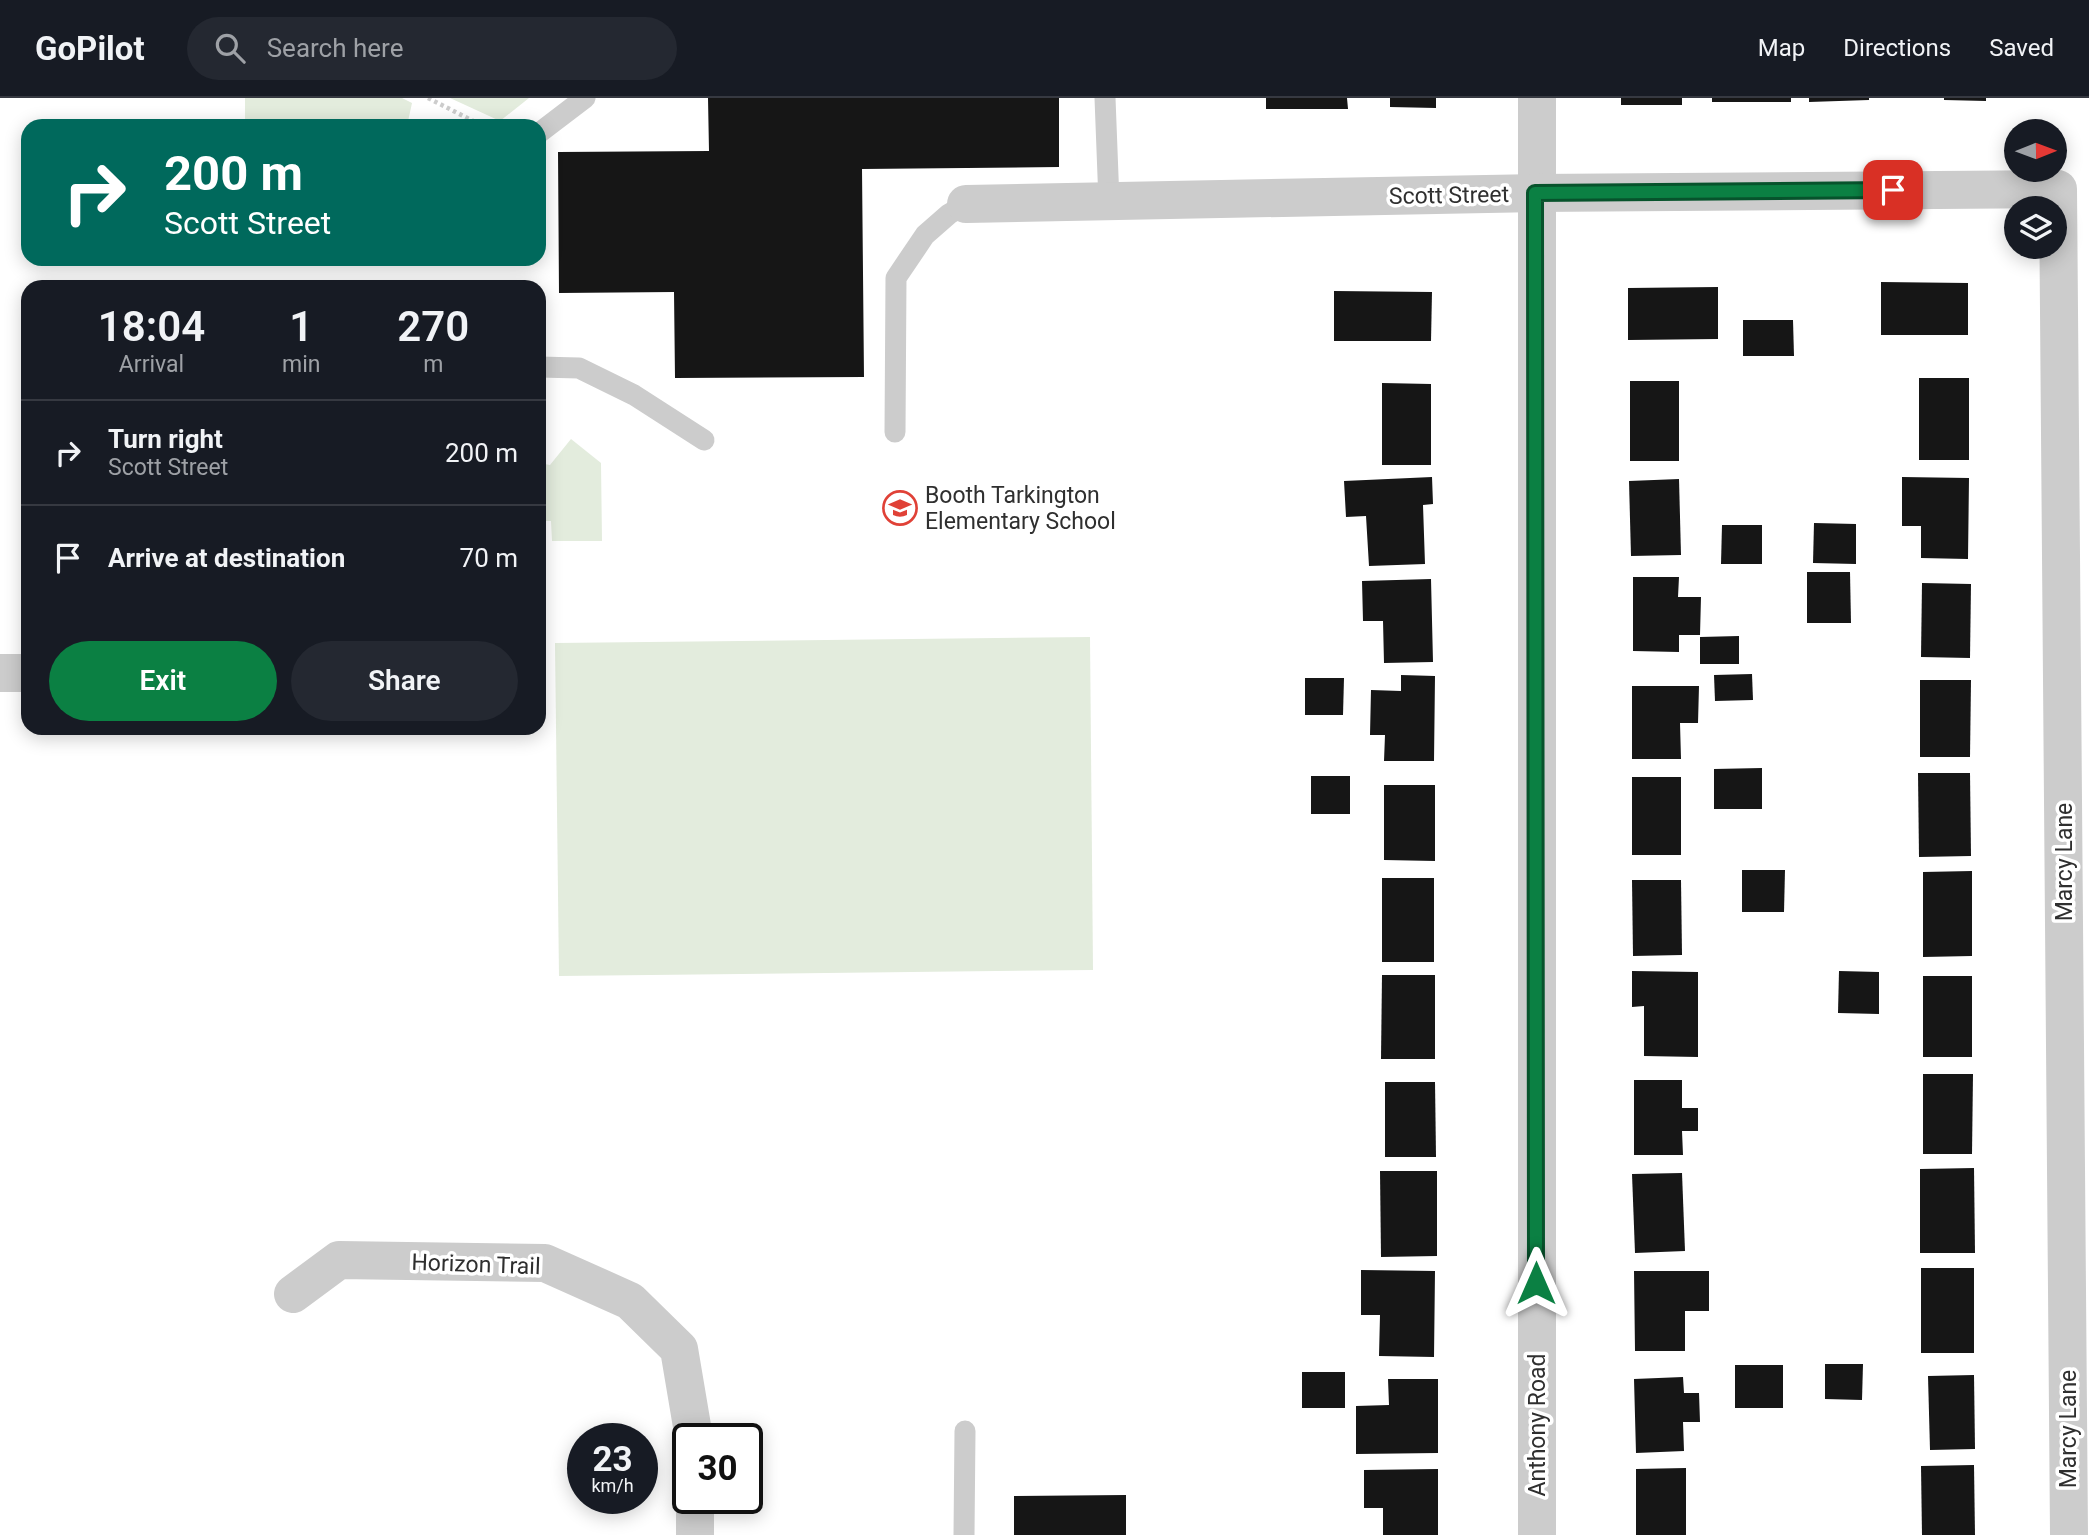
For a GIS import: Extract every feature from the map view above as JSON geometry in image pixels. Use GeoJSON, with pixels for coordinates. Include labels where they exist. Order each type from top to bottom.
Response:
{"type":"FeatureCollection","features":[{"type":"Feature","properties":{"kind":"street","name":"Anthony Road"},"geometry":{"type":"LineString","coordinates":[[1536,98],[1537,1535]]}},
{"type":"Feature","properties":{"kind":"street","name":"Scott Street"},"geometry":{"type":"LineString","coordinates":[[966,204],[1535,193],[2058,189]]}},
{"type":"Feature","properties":{"kind":"street","name":"Marcy Lane"},"geometry":{"type":"LineString","coordinates":[[2058,189],[2077,990],[2069,1535]]}},
{"type":"Feature","properties":{"kind":"street"},"geometry":{"type":"LineString","coordinates":[[0,673],[21,673]]}},
{"type":"Feature","properties":{"kind":"street","name":"Horizon Trail"},"geometry":{"type":"LineString","coordinates":[[293,1294],[339,1260],[545,1263],[630,1301],[679,1349],[691,1423]]}},
{"type":"Feature","properties":{"kind":"street"},"geometry":{"type":"LineString","coordinates":[[695,1514],[695,1535]]}},
{"type":"Feature","properties":{"kind":"lane"},"geometry":{"type":"LineString","coordinates":[[546,128],[585,98]]}},
{"type":"Feature","properties":{"kind":"lane"},"geometry":{"type":"LineString","coordinates":[[1105,98],[1109,202]]}},
{"type":"Feature","properties":{"kind":"lane"},"geometry":{"type":"LineString","coordinates":[[895,432],[897,278],[925,235],[948,214],[966,204]]}},
{"type":"Feature","properties":{"kind":"lane"},"geometry":{"type":"LineString","coordinates":[[546,367],[579,368],[634,395],[704,440]]}},
{"type":"Feature","properties":{"kind":"lane"},"geometry":{"type":"LineString","coordinates":[[964,1432],[964,1535]]}},
{"type":"Feature","properties":{"kind":"path"},"geometry":{"type":"LineString","coordinates":[[428,98],[469,119]]}},
{"type":"Feature","properties":{"kind":"green space"},"geometry":{"type":"Polygon","coordinates":[[[245,98],[402,98],[412,103],[409,119],[245,119],[245,98]]]}},
{"type":"Feature","properties":{"kind":"green space"},"geometry":{"type":"Polygon","coordinates":[[[450,98],[529,98],[503,119],[496,119],[450,98]]]}},
{"type":"Feature","properties":{"kind":"green space"},"geometry":{"type":"Polygon","coordinates":[[[571,439],[601,463],[602,541],[552,541],[551,521],[546,521],[546,464],[550,465],[571,439]]]}},
{"type":"Feature","properties":{"kind":"green space"},"geometry":{"type":"Polygon","coordinates":[[[1090,637],[1093,970],[559,976],[555,643],[1090,637]]]}},
{"type":"Feature","properties":{"kind":"building"},"geometry":{"type":"Polygon","coordinates":[[[708,98],[1059,98],[1059,167],[862,169],[864,377],[675,378],[674,292],[559,293],[558,152],[709,151],[708,98]]]}},
{"type":"Feature","properties":{"kind":"building"},"geometry":{"type":"Polygon","coordinates":[[[1266,98],[1347,98],[1348,109],[1266,109],[1266,98]]]}},
{"type":"Feature","properties":{"kind":"building"},"geometry":{"type":"Polygon","coordinates":[[[1390,98],[1436,98],[1436,108],[1390,107],[1390,98]]]}},
{"type":"Feature","properties":{"kind":"building"},"geometry":{"type":"Polygon","coordinates":[[[1621,98],[1682,98],[1682,105],[1621,105],[1621,98]]]}},
{"type":"Feature","properties":{"kind":"building"},"geometry":{"type":"Polygon","coordinates":[[[1712,98],[1791,98],[1791,102],[1712,102],[1712,98]]]}},
{"type":"Feature","properties":{"kind":"building"},"geometry":{"type":"Polygon","coordinates":[[[1809,98],[1869,98],[1869,100],[1809,102],[1809,98]]]}},
{"type":"Feature","properties":{"kind":"building"},"geometry":{"type":"Polygon","coordinates":[[[1986,98],[1986,101],[1944,100],[1986,98]]]}},
{"type":"Feature","properties":{"kind":"building"},"geometry":{"type":"Polygon","coordinates":[[[1881,282],[1968,283],[1968,335],[1881,335],[1881,282]]]}},
{"type":"Feature","properties":{"kind":"building"},"geometry":{"type":"Polygon","coordinates":[[[1718,287],[1718,339],[1628,340],[1628,288],[1718,287]]]}},
{"type":"Feature","properties":{"kind":"building"},"geometry":{"type":"Polygon","coordinates":[[[1334,291],[1432,292],[1431,341],[1334,341],[1334,291]]]}},
{"type":"Feature","properties":{"kind":"building"},"geometry":{"type":"Polygon","coordinates":[[[1743,320],[1793,320],[1794,356],[1743,356],[1743,320]]]}},
{"type":"Feature","properties":{"kind":"building"},"geometry":{"type":"Polygon","coordinates":[[[1919,378],[1969,378],[1969,460],[1919,460],[1919,378]]]}},
{"type":"Feature","properties":{"kind":"building"},"geometry":{"type":"Polygon","coordinates":[[[1630,381],[1679,381],[1679,461],[1630,461],[1630,381]]]}},
{"type":"Feature","properties":{"kind":"building"},"geometry":{"type":"Polygon","coordinates":[[[1382,383],[1431,384],[1431,465],[1382,465],[1382,383]]]}},
{"type":"Feature","properties":{"kind":"building"},"geometry":{"type":"Polygon","coordinates":[[[1432,477],[1433,504],[1423,505],[1425,564],[1369,566],[1366,516],[1346,517],[1344,481],[1432,477]]]}},
{"type":"Feature","properties":{"kind":"building"},"geometry":{"type":"Polygon","coordinates":[[[1902,477],[1969,478],[1968,559],[1921,558],[1921,526],[1902,526],[1902,477]]]}},
{"type":"Feature","properties":{"kind":"building"},"geometry":{"type":"Polygon","coordinates":[[[1679,479],[1681,555],[1631,556],[1629,481],[1679,479]]]}},
{"type":"Feature","properties":{"kind":"building"},"geometry":{"type":"Polygon","coordinates":[[[1814,523],[1856,524],[1856,564],[1813,563],[1814,523]]]}},
{"type":"Feature","properties":{"kind":"building"},"geometry":{"type":"Polygon","coordinates":[[[1722,525],[1762,525],[1762,564],[1721,564],[1722,525]]]}},
{"type":"Feature","properties":{"kind":"building"},"geometry":{"type":"Polygon","coordinates":[[[1807,572],[1850,572],[1851,623],[1807,623],[1807,572]]]}},
{"type":"Feature","properties":{"kind":"building"},"geometry":{"type":"Polygon","coordinates":[[[1633,577],[1679,577],[1678,597],[1701,597],[1700,635],[1679,635],[1679,652],[1633,651],[1633,577]]]}},
{"type":"Feature","properties":{"kind":"building"},"geometry":{"type":"Polygon","coordinates":[[[1431,579],[1433,662],[1384,663],[1383,621],[1363,621],[1362,581],[1431,579]]]}},
{"type":"Feature","properties":{"kind":"building"},"geometry":{"type":"Polygon","coordinates":[[[1922,583],[1971,584],[1970,658],[1921,657],[1922,583]]]}},
{"type":"Feature","properties":{"kind":"building"},"geometry":{"type":"Polygon","coordinates":[[[1739,636],[1739,664],[1700,664],[1700,637],[1739,636]]]}},
{"type":"Feature","properties":{"kind":"building"},"geometry":{"type":"Polygon","coordinates":[[[1752,674],[1753,700],[1715,701],[1714,675],[1752,674]]]}},
{"type":"Feature","properties":{"kind":"building"},"geometry":{"type":"Polygon","coordinates":[[[1401,675],[1435,676],[1434,761],[1384,761],[1385,735],[1370,735],[1371,690],[1401,691],[1401,675]]]}},
{"type":"Feature","properties":{"kind":"building"},"geometry":{"type":"Polygon","coordinates":[[[1305,678],[1344,678],[1343,715],[1305,715],[1305,678]]]}},
{"type":"Feature","properties":{"kind":"building"},"geometry":{"type":"Polygon","coordinates":[[[1920,680],[1971,680],[1970,757],[1920,757],[1920,680]]]}},
{"type":"Feature","properties":{"kind":"building"},"geometry":{"type":"Polygon","coordinates":[[[1632,686],[1699,686],[1698,723],[1680,723],[1681,759],[1632,759],[1632,686]]]}},
{"type":"Feature","properties":{"kind":"building"},"geometry":{"type":"Polygon","coordinates":[[[1762,768],[1762,809],[1714,809],[1714,769],[1762,768]]]}},
{"type":"Feature","properties":{"kind":"building"},"geometry":{"type":"Polygon","coordinates":[[[1918,773],[1970,773],[1971,856],[1919,857],[1918,773]]]}},
{"type":"Feature","properties":{"kind":"building"},"geometry":{"type":"Polygon","coordinates":[[[1311,776],[1350,776],[1350,814],[1311,814],[1311,776]]]}},
{"type":"Feature","properties":{"kind":"building"},"geometry":{"type":"Polygon","coordinates":[[[1632,777],[1681,777],[1681,855],[1632,855],[1632,777]]]}},
{"type":"Feature","properties":{"kind":"building"},"geometry":{"type":"Polygon","coordinates":[[[1384,785],[1435,785],[1435,861],[1384,860],[1384,785]]]}},
{"type":"Feature","properties":{"kind":"building"},"geometry":{"type":"Polygon","coordinates":[[[1742,870],[1785,870],[1784,912],[1742,912],[1742,870]]]}},
{"type":"Feature","properties":{"kind":"building"},"geometry":{"type":"Polygon","coordinates":[[[1972,871],[1972,956],[1923,957],[1923,872],[1972,871]]]}},
{"type":"Feature","properties":{"kind":"building"},"geometry":{"type":"Polygon","coordinates":[[[1382,878],[1434,878],[1434,962],[1382,962],[1382,878]]]}},
{"type":"Feature","properties":{"kind":"building"},"geometry":{"type":"Polygon","coordinates":[[[1632,880],[1681,880],[1682,955],[1633,956],[1632,880]]]}},
{"type":"Feature","properties":{"kind":"building"},"geometry":{"type":"Polygon","coordinates":[[[1632,971],[1698,972],[1698,1057],[1644,1056],[1644,1006],[1632,1007],[1632,971]]]}},
{"type":"Feature","properties":{"kind":"building"},"geometry":{"type":"Polygon","coordinates":[[[1839,971],[1879,972],[1879,1014],[1838,1013],[1839,971]]]}},
{"type":"Feature","properties":{"kind":"building"},"geometry":{"type":"Polygon","coordinates":[[[1382,975],[1435,975],[1435,1059],[1381,1059],[1382,975]]]}},
{"type":"Feature","properties":{"kind":"building"},"geometry":{"type":"Polygon","coordinates":[[[1923,976],[1972,976],[1972,1057],[1923,1057],[1923,976]]]}},
{"type":"Feature","properties":{"kind":"building"},"geometry":{"type":"Polygon","coordinates":[[[1923,1074],[1973,1074],[1972,1154],[1923,1154],[1923,1074]]]}},
{"type":"Feature","properties":{"kind":"building"},"geometry":{"type":"Polygon","coordinates":[[[1634,1080],[1682,1080],[1682,1108],[1698,1108],[1698,1131],[1682,1131],[1683,1155],[1634,1155],[1634,1080]]]}},
{"type":"Feature","properties":{"kind":"building"},"geometry":{"type":"Polygon","coordinates":[[[1385,1082],[1435,1082],[1436,1157],[1385,1157],[1385,1082]]]}},
{"type":"Feature","properties":{"kind":"building"},"geometry":{"type":"Polygon","coordinates":[[[1974,1168],[1975,1253],[1920,1253],[1920,1169],[1974,1168]]]}},
{"type":"Feature","properties":{"kind":"building"},"geometry":{"type":"Polygon","coordinates":[[[1380,1171],[1437,1171],[1437,1256],[1381,1257],[1380,1171]]]}},
{"type":"Feature","properties":{"kind":"building"},"geometry":{"type":"Polygon","coordinates":[[[1682,1173],[1685,1251],[1635,1253],[1632,1174],[1682,1173]]]}},
{"type":"Feature","properties":{"kind":"building"},"geometry":{"type":"Polygon","coordinates":[[[1921,1268],[1974,1268],[1974,1353],[1921,1353],[1921,1268]]]}},
{"type":"Feature","properties":{"kind":"building"},"geometry":{"type":"Polygon","coordinates":[[[1361,1270],[1435,1271],[1434,1357],[1379,1356],[1380,1315],[1361,1315],[1361,1270]]]}},
{"type":"Feature","properties":{"kind":"building"},"geometry":{"type":"Polygon","coordinates":[[[1634,1271],[1709,1271],[1709,1311],[1685,1311],[1685,1351],[1635,1351],[1634,1271]]]}},
{"type":"Feature","properties":{"kind":"building"},"geometry":{"type":"Polygon","coordinates":[[[1825,1364],[1863,1364],[1862,1400],[1825,1399],[1825,1364]]]}},
{"type":"Feature","properties":{"kind":"building"},"geometry":{"type":"Polygon","coordinates":[[[1735,1365],[1783,1365],[1783,1408],[1735,1408],[1735,1365]]]}},
{"type":"Feature","properties":{"kind":"building"},"geometry":{"type":"Polygon","coordinates":[[[1302,1372],[1345,1372],[1345,1408],[1302,1408],[1302,1372]]]}},
{"type":"Feature","properties":{"kind":"building"},"geometry":{"type":"Polygon","coordinates":[[[1974,1375],[1975,1449],[1930,1450],[1928,1376],[1974,1375]]]}},
{"type":"Feature","properties":{"kind":"building"},"geometry":{"type":"Polygon","coordinates":[[[1683,1377],[1684,1393],[1699,1393],[1700,1422],[1683,1422],[1684,1451],[1636,1453],[1634,1379],[1683,1377]]]}},
{"type":"Feature","properties":{"kind":"building"},"geometry":{"type":"Polygon","coordinates":[[[1388,1379],[1438,1379],[1438,1453],[1356,1454],[1356,1406],[1389,1405],[1388,1379]]]}},
{"type":"Feature","properties":{"kind":"building"},"geometry":{"type":"Polygon","coordinates":[[[1974,1465],[1975,1535],[1922,1535],[1921,1466],[1974,1465]]]}},
{"type":"Feature","properties":{"kind":"building"},"geometry":{"type":"Polygon","coordinates":[[[1686,1468],[1686,1535],[1636,1535],[1636,1469],[1686,1468]]]}},
{"type":"Feature","properties":{"kind":"building"},"geometry":{"type":"Polygon","coordinates":[[[1438,1469],[1438,1535],[1383,1535],[1383,1508],[1364,1508],[1364,1470],[1438,1469]]]}},
{"type":"Feature","properties":{"kind":"building"},"geometry":{"type":"Polygon","coordinates":[[[1126,1495],[1126,1535],[1014,1535],[1014,1496],[1126,1495]]]}},
{"type":"Feature","properties":{"kind":"place","name":"Booth Tarkington Elementary School"},"geometry":{"type":"Point","coordinates":[900,508]}},
{"type":"Feature","properties":{"kind":"route"},"geometry":{"type":"LineString","coordinates":[[1536,1283],[1535,193],[1893,190]]}}]}
